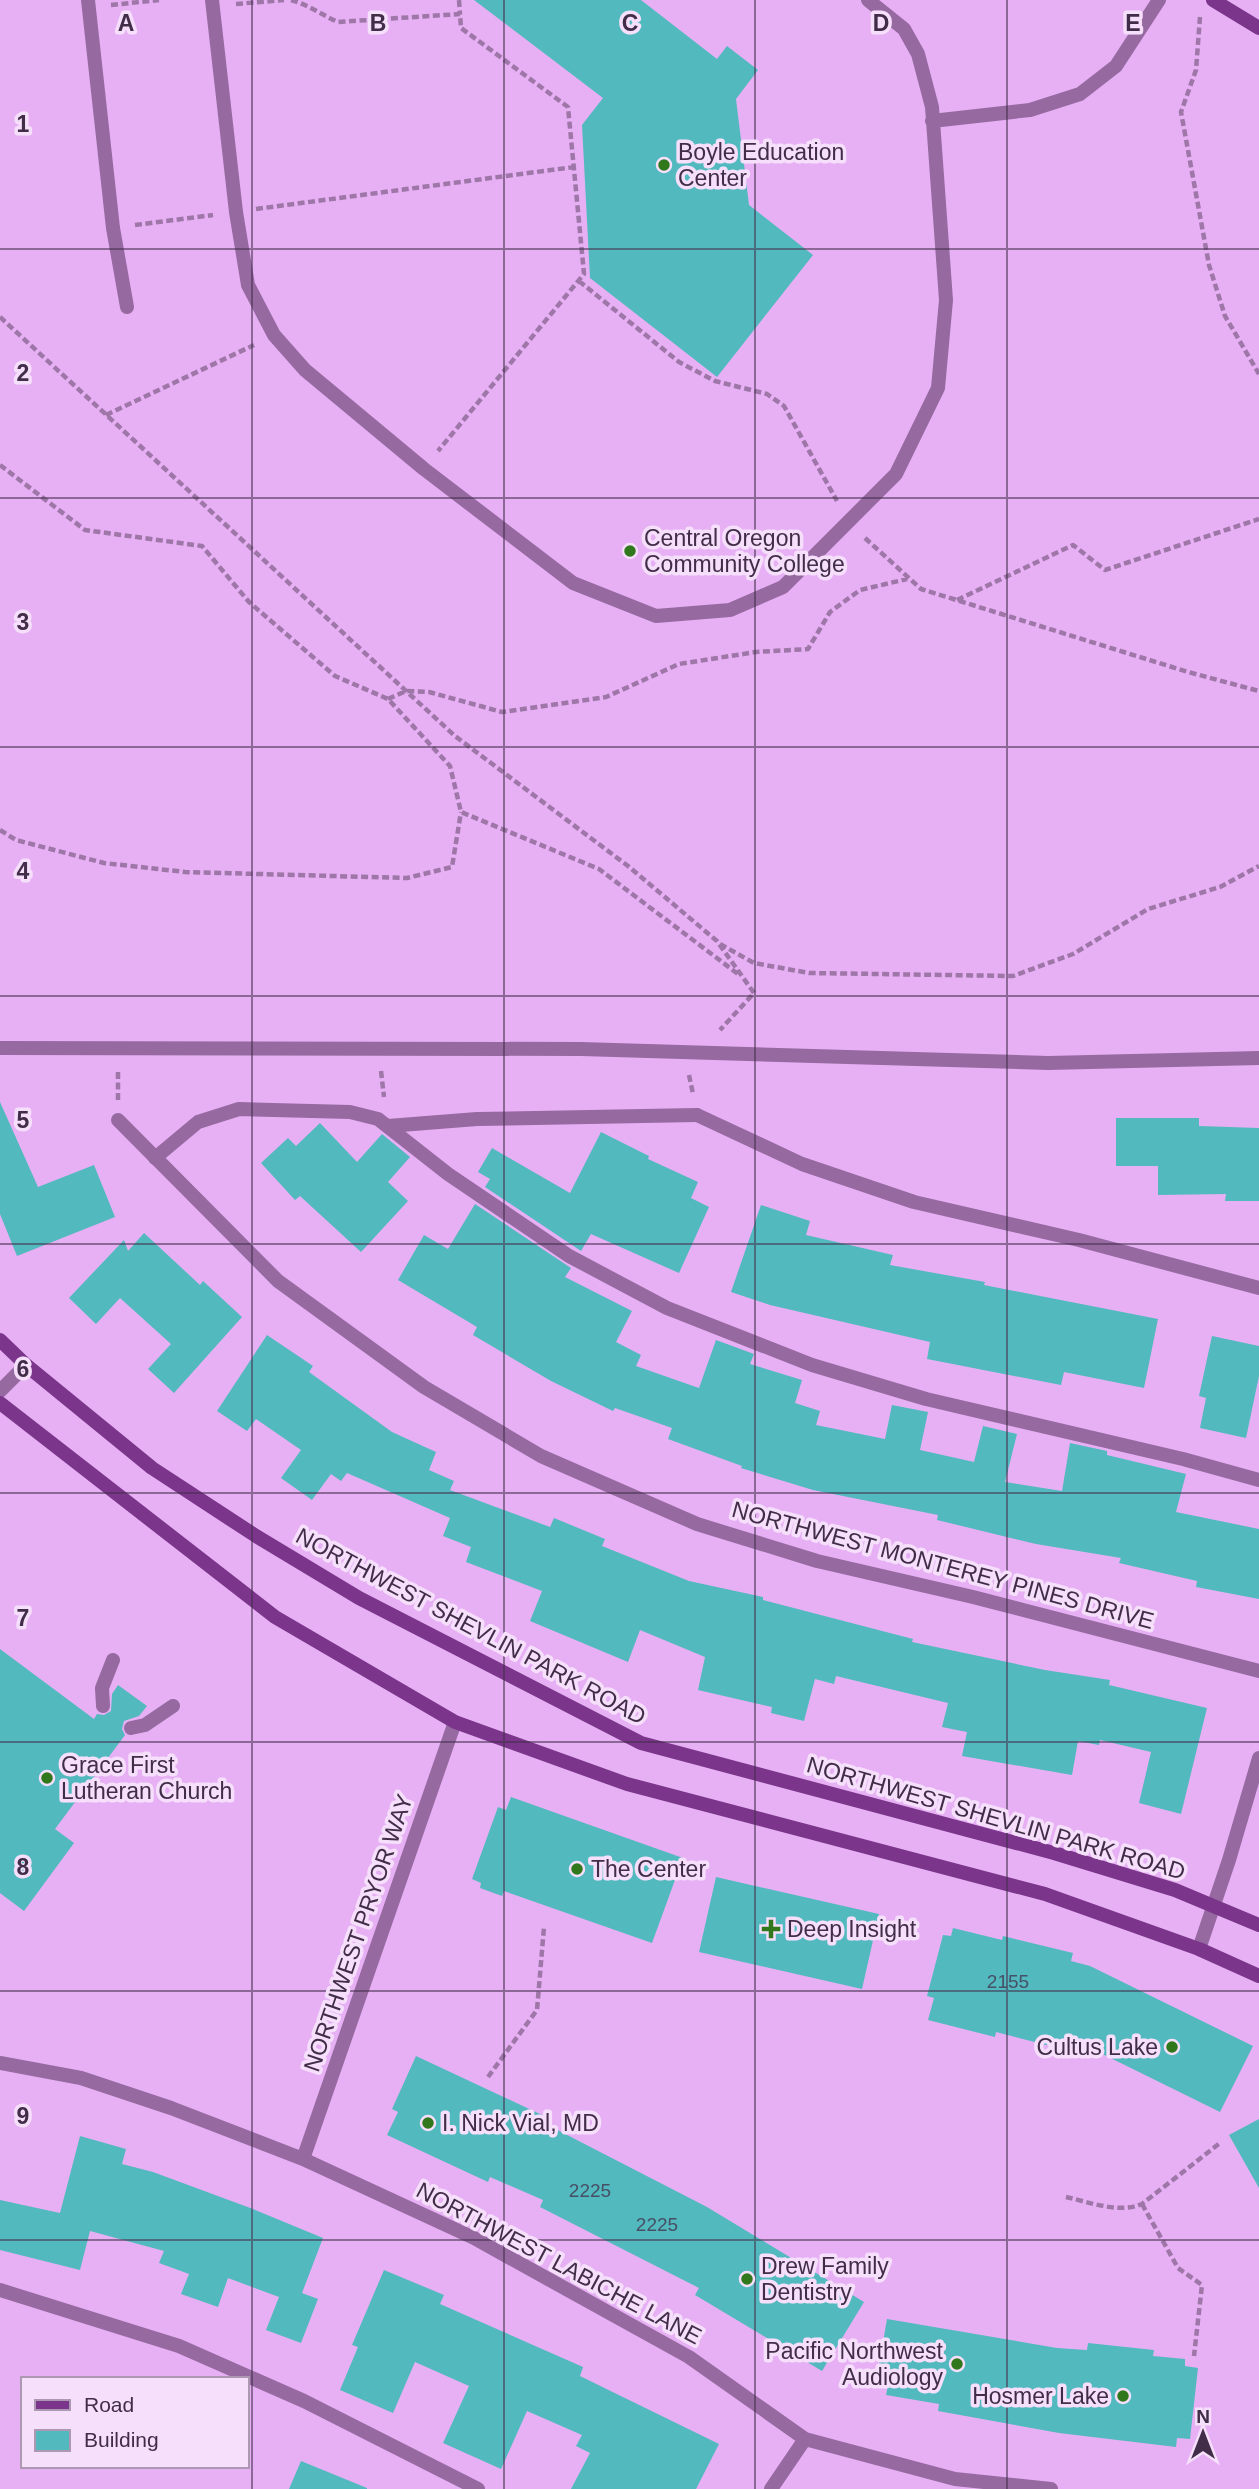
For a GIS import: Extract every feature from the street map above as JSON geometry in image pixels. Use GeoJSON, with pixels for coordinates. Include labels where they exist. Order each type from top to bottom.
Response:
{"type":"FeatureCollection","features":[{"type":"Feature","properties":{"kind":"main road"},"geometry":{"type":"LineString","coordinates":[[1213,0],[1259,28]]}},
{"type":"Feature","properties":{"kind":"main road","name":"NORTHWEST SHEVLIN PARK ROAD"},"geometry":{"type":"LineString","coordinates":[[0,1340],[26,1365],[152,1468],[256,1536],[359,1598],[641,1743],[1054,1853],[1175,1890],[1259,1925]]}},
{"type":"Feature","properties":{"kind":"main road"},"geometry":{"type":"LineString","coordinates":[[0,1403],[275,1617],[455,1722],[627,1784],[1045,1894],[1199,1949],[1259,1976]]}},
{"type":"Feature","properties":{"kind":"street"},"geometry":{"type":"LineString","coordinates":[[212,0],[236,212],[248,285],[274,335],[305,370],[424,468],[573,583],[656,616],[730,610],[783,587],[850,523],[896,474],[938,388],[946,300],[932,107],[918,54],[904,29],[868,0]]}},
{"type":"Feature","properties":{"kind":"street"},"geometry":{"type":"LineString","coordinates":[[932,121],[1030,110],[1080,94],[1116,66],[1159,0]]}},
{"type":"Feature","properties":{"kind":"street"},"geometry":{"type":"LineString","coordinates":[[88,4],[113,228],[127,307]]}},
{"type":"Feature","properties":{"kind":"street"},"geometry":{"type":"LineString","coordinates":[[0,1048],[699,1052],[1048,1063],[1259,1058]]}},
{"type":"Feature","properties":{"kind":"street"},"geometry":{"type":"LineString","coordinates":[[155,1158],[198,1122],[239,1110],[350,1112],[378,1119],[448,1174],[569,1256],[667,1308],[812,1365],[926,1399],[1183,1459],[1259,1480]]}},
{"type":"Feature","properties":{"kind":"street"},"geometry":{"type":"LineString","coordinates":[[388,1126],[477,1119],[697,1115],[802,1164],[915,1202],[1104,1247],[1259,1288]]}},
{"type":"Feature","properties":{"kind":"street","name":"NORTHWEST MONTEREY PINES DRIVE"},"geometry":{"type":"LineString","coordinates":[[118,1120],[278,1281],[424,1387],[541,1456],[697,1524],[817,1561],[973,1597],[1259,1671]]}},
{"type":"Feature","properties":{"kind":"street"},"geometry":{"type":"LineString","coordinates":[[0,1391],[26,1365]]}},
{"type":"Feature","properties":{"kind":"street"},"geometry":{"type":"LineString","coordinates":[[103,1706],[102,1688],[113,1660]]}},
{"type":"Feature","properties":{"kind":"street"},"geometry":{"type":"LineString","coordinates":[[131,1728],[145,1725],[173,1706]]}},
{"type":"Feature","properties":{"kind":"street","name":"NORTHWEST PRYOR WAY"},"geometry":{"type":"LineString","coordinates":[[303,2159],[455,1722]]}},
{"type":"Feature","properties":{"kind":"street"},"geometry":{"type":"LineString","coordinates":[[1199,1949],[1259,1758]]}},
{"type":"Feature","properties":{"kind":"street","name":"NORTHWEST LABICHE LANE"},"geometry":{"type":"LineString","coordinates":[[0,2063],[81,2078],[170,2108],[303,2159],[474,2238],[690,2357],[805,2439],[954,2479],[1051,2489]]}},
{"type":"Feature","properties":{"kind":"street"},"geometry":{"type":"LineString","coordinates":[[0,2290],[179,2346],[304,2401],[478,2489]]}},
{"type":"Feature","properties":{"kind":"street"},"geometry":{"type":"LineString","coordinates":[[771,2489],[805,2439]]}},
{"type":"Feature","properties":{"kind":"path"},"geometry":{"type":"LineString","coordinates":[[88,4],[159,0]]}},
{"type":"Feature","properties":{"kind":"path"},"geometry":{"type":"LineString","coordinates":[[212,0],[231,5],[284,0]]}},
{"type":"Feature","properties":{"kind":"path"},"geometry":{"type":"LineString","coordinates":[[291,0],[301,2],[320,15],[338,22],[460,13]]}},
{"type":"Feature","properties":{"kind":"path"},"geometry":{"type":"LineString","coordinates":[[424,468],[584,274],[568,107],[461,28],[459,0]]}},
{"type":"Feature","properties":{"kind":"path"},"geometry":{"type":"LineString","coordinates":[[1201,12],[1195,70],[1181,112],[1209,265],[1225,316],[1259,374]]}},
{"type":"Feature","properties":{"kind":"path"},"geometry":{"type":"LineString","coordinates":[[113,228],[574,167]]}},
{"type":"Feature","properties":{"kind":"path"},"geometry":{"type":"LineString","coordinates":[[579,281],[679,362],[715,381],[767,394],[784,406],[850,523],[921,589],[1188,672],[1259,691]]}},
{"type":"Feature","properties":{"kind":"path"},"geometry":{"type":"LineString","coordinates":[[0,317],[455,736],[628,866],[717,941],[754,963],[809,973],[1013,976],[1073,954],[1148,909],[1220,887],[1259,866]]}},
{"type":"Feature","properties":{"kind":"path"},"geometry":{"type":"LineString","coordinates":[[106,415],[274,335]]}},
{"type":"Feature","properties":{"kind":"path"},"geometry":{"type":"LineString","coordinates":[[0,465],[85,530],[202,546],[249,602],[335,676],[388,699],[450,766],[461,813],[452,867],[407,878],[184,872],[104,863],[16,840],[0,830]]}},
{"type":"Feature","properties":{"kind":"path"},"geometry":{"type":"LineString","coordinates":[[956,600],[1073,545],[1105,570],[1259,519]]}},
{"type":"Feature","properties":{"kind":"path"},"geometry":{"type":"LineString","coordinates":[[388,699],[407,691],[429,692],[502,712],[606,697],[678,664],[756,652],[808,649],[830,612],[860,590],[908,579]]}},
{"type":"Feature","properties":{"kind":"path"},"geometry":{"type":"LineString","coordinates":[[461,813],[599,869],[745,979]]}},
{"type":"Feature","properties":{"kind":"path"},"geometry":{"type":"LineString","coordinates":[[697,1115],[687,1065],[754,993],[717,941]]}},
{"type":"Feature","properties":{"kind":"path"},"geometry":{"type":"LineString","coordinates":[[118,1048],[118,1120]]}},
{"type":"Feature","properties":{"kind":"path"},"geometry":{"type":"LineString","coordinates":[[378,1049],[388,1126]]}},
{"type":"Feature","properties":{"kind":"path"},"geometry":{"type":"LineString","coordinates":[[488,2077],[537,2010],[544,1927]]}},
{"type":"Feature","properties":{"kind":"path"},"geometry":{"type":"LineString","coordinates":[[1066,2197],[1124,2208],[1142,2204],[1220,2143]]}},
{"type":"Feature","properties":{"kind":"path"},"geometry":{"type":"LineString","coordinates":[[1142,2204],[1178,2268],[1202,2285],[1194,2356]]}},
{"type":"Feature","properties":{"kind":"building","name":"Boyle Education Center"},"geometry":{"type":"Polygon","coordinates":[[[474,0],[641,0],[717,59],[727,46],[758,70],[736,99],[749,205],[813,255],[717,377],[590,278],[582,125],[603,98],[474,0]]]}},
{"type":"Feature","properties":{"kind":"building"},"geometry":{"type":"Polygon","coordinates":[[[0,1102],[38,1187],[94,1165],[115,1217],[17,1256],[0,1214],[0,1102]]]}},
{"type":"Feature","properties":{"kind":"building"},"geometry":{"type":"Polygon","coordinates":[[[1116,1118],[1199,1118],[1199,1126],[1259,1128],[1259,1201],[1225,1201],[1226,1194],[1158,1195],[1158,1166],[1116,1166],[1116,1118]]]}},
{"type":"Feature","properties":{"kind":"building"},"geometry":{"type":"Polygon","coordinates":[[[320,1123],[357,1162],[382,1134],[410,1157],[388,1182],[408,1201],[361,1252],[300,1196],[295,1200],[261,1163],[288,1138],[296,1146],[320,1123]]]}},
{"type":"Feature","properties":{"kind":"building"},"geometry":{"type":"Polygon","coordinates":[[[601,1132],[649,1156],[648,1159],[698,1182],[691,1198],[709,1207],[679,1273],[591,1234],[581,1251],[485,1187],[490,1179],[478,1172],[492,1148],[570,1193],[601,1132]]]}},
{"type":"Feature","properties":{"kind":"building"},"geometry":{"type":"Polygon","coordinates":[[[475,1204],[571,1268],[565,1277],[632,1311],[616,1342],[641,1355],[636,1366],[699,1388],[716,1340],[754,1354],[750,1364],[802,1380],[795,1403],[820,1411],[816,1425],[885,1439],[892,1405],[928,1412],[920,1450],[974,1462],[983,1426],[1017,1434],[1005,1482],[1062,1491],[1070,1443],[1186,1474],[1176,1512],[1259,1529],[1259,1599],[1196,1587],[1197,1581],[1119,1563],[1121,1558],[1036,1544],[937,1520],[938,1515],[813,1490],[741,1468],[742,1466],[668,1439],[672,1428],[615,1408],[613,1411],[551,1381],[473,1335],[477,1327],[398,1280],[424,1235],[448,1249],[475,1204]]]}},
{"type":"Feature","properties":{"kind":"building"},"geometry":{"type":"Polygon","coordinates":[[[761,1205],[810,1221],[806,1235],[893,1255],[890,1265],[1158,1319],[1144,1388],[1064,1372],[1061,1385],[927,1359],[930,1342],[770,1305],[731,1292],[761,1205]]]}},
{"type":"Feature","properties":{"kind":"building"},"geometry":{"type":"Polygon","coordinates":[[[144,1233],[200,1285],[203,1281],[242,1317],[174,1393],[148,1369],[171,1344],[120,1298],[96,1324],[69,1298],[124,1240],[128,1251],[144,1233]]]}},
{"type":"Feature","properties":{"kind":"building"},"geometry":{"type":"Polygon","coordinates":[[[267,1335],[313,1366],[309,1372],[392,1432],[436,1452],[429,1470],[454,1481],[450,1490],[550,1527],[554,1518],[605,1539],[602,1546],[689,1581],[763,1597],[763,1600],[913,1639],[912,1642],[1045,1670],[1110,1680],[1109,1685],[1207,1708],[1181,1814],[1139,1803],[1151,1752],[1100,1740],[1099,1745],[1078,1741],[1072,1775],[962,1756],[967,1732],[942,1727],[948,1703],[836,1676],[834,1684],[815,1679],[804,1721],[771,1713],[772,1707],[698,1690],[705,1657],[640,1630],[628,1662],[530,1621],[542,1591],[466,1562],[471,1547],[443,1536],[450,1518],[347,1473],[341,1481],[331,1474],[312,1500],[281,1478],[301,1450],[256,1419],[247,1431],[217,1411],[267,1335]]]}},
{"type":"Feature","properties":{"kind":"building"},"geometry":{"type":"Polygon","coordinates":[[[1212,1336],[1259,1346],[1259,1376],[1246,1438],[1200,1428],[1206,1398],[1199,1396],[1212,1336]]]}},
{"type":"Feature","properties":{"kind":"building","name":"Grace First Lutheran Church"},"geometry":{"type":"Polygon","coordinates":[[[0,1649],[94,1719],[97,1714],[104,1715],[111,1711],[112,1694],[118,1685],[147,1706],[139,1716],[124,1721],[122,1729],[125,1735],[55,1829],[74,1843],[24,1911],[0,1893],[0,1649]]]}},
{"type":"Feature","properties":{"kind":"building","name":"The Center"},"geometry":{"type":"Polygon","coordinates":[[[511,1797],[683,1858],[652,1943],[504,1891],[502,1896],[480,1888],[481,1883],[472,1879],[498,1807],[506,1810],[511,1797]]]}},
{"type":"Feature","properties":{"kind":"building"},"geometry":{"type":"Polygon","coordinates":[[[716,1877],[879,1914],[862,1989],[699,1952],[716,1877]]]}},
{"type":"Feature","properties":{"kind":"building"},"geometry":{"type":"Polygon","coordinates":[[[953,1928],[1002,1940],[1003,1936],[1073,1953],[1071,1961],[1090,1966],[1253,2046],[1220,2112],[1070,2038],[1066,2050],[996,2032],[995,2037],[928,2020],[934,1998],[927,1996],[943,1935],[951,1936],[953,1928]]]}},
{"type":"Feature","properties":{"kind":"building"},"geometry":{"type":"Polygon","coordinates":[[[416,2056],[542,2115],[540,2121],[707,2207],[864,2302],[822,2371],[695,2295],[699,2288],[540,2207],[543,2200],[490,2177],[488,2182],[387,2135],[398,2112],[392,2109],[416,2056]]]}},
{"type":"Feature","properties":{"kind":"building"},"geometry":{"type":"Polygon","coordinates":[[[1259,2119],[1259,2188],[1229,2135],[1259,2119]]]}},
{"type":"Feature","properties":{"kind":"building"},"geometry":{"type":"Polygon","coordinates":[[[80,2136],[126,2149],[122,2164],[153,2172],[323,2238],[302,2293],[318,2299],[301,2343],[266,2330],[279,2297],[228,2278],[218,2307],[181,2294],[189,2274],[159,2263],[164,2251],[90,2231],[80,2270],[0,2250],[0,2200],[60,2213],[80,2136]]]}},
{"type":"Feature","properties":{"kind":"building"},"geometry":{"type":"Polygon","coordinates":[[[384,2270],[444,2295],[440,2304],[583,2367],[580,2376],[719,2444],[696,2489],[571,2489],[590,2453],[576,2446],[582,2435],[527,2411],[501,2469],[443,2443],[469,2386],[415,2362],[393,2413],[340,2390],[358,2347],[352,2345],[384,2270]]]}},
{"type":"Feature","properties":{"kind":"building"},"geometry":{"type":"Polygon","coordinates":[[[887,2319],[1057,2348],[1087,2350],[1088,2343],[1154,2350],[1153,2356],[1185,2359],[1185,2366],[1198,2368],[1190,2439],[1177,2438],[1176,2447],[1059,2433],[938,2411],[939,2404],[886,2395],[888,2385],[876,2383],[887,2319]]]}},
{"type":"Feature","properties":{"kind":"building"},"geometry":{"type":"Polygon","coordinates":[[[301,2461],[367,2488],[367,2489],[289,2489],[301,2461]]]}},
{"type":"Feature","properties":{"kind":"place","name":"Boyle Education Center"},"geometry":{"type":"Point","coordinates":[664,165]}},
{"type":"Feature","properties":{"kind":"place","name":"Central Oregon Community College"},"geometry":{"type":"Point","coordinates":[630,551]}},
{"type":"Feature","properties":{"kind":"place","name":"Grace First Lutheran Church"},"geometry":{"type":"Point","coordinates":[47,1778]}},
{"type":"Feature","properties":{"kind":"place","name":"The Center"},"geometry":{"type":"Point","coordinates":[577,1869]}},
{"type":"Feature","properties":{"kind":"place","name":"Deep Insight"},"geometry":{"type":"Point","coordinates":[771,1929]}},
{"type":"Feature","properties":{"kind":"place","name":"Cultus Lake"},"geometry":{"type":"Point","coordinates":[1172,2047]}},
{"type":"Feature","properties":{"kind":"place","name":"I. Nick Vial, MD"},"geometry":{"type":"Point","coordinates":[428,2123]}},
{"type":"Feature","properties":{"kind":"place","name":"Drew Family Dentistry"},"geometry":{"type":"Point","coordinates":[747,2279]}},
{"type":"Feature","properties":{"kind":"place","name":"Pacific Northwest Audiology"},"geometry":{"type":"Point","coordinates":[957,2364]}},
{"type":"Feature","properties":{"kind":"place","name":"Hosmer Lake"},"geometry":{"type":"Point","coordinates":[1123,2396]}}]}
